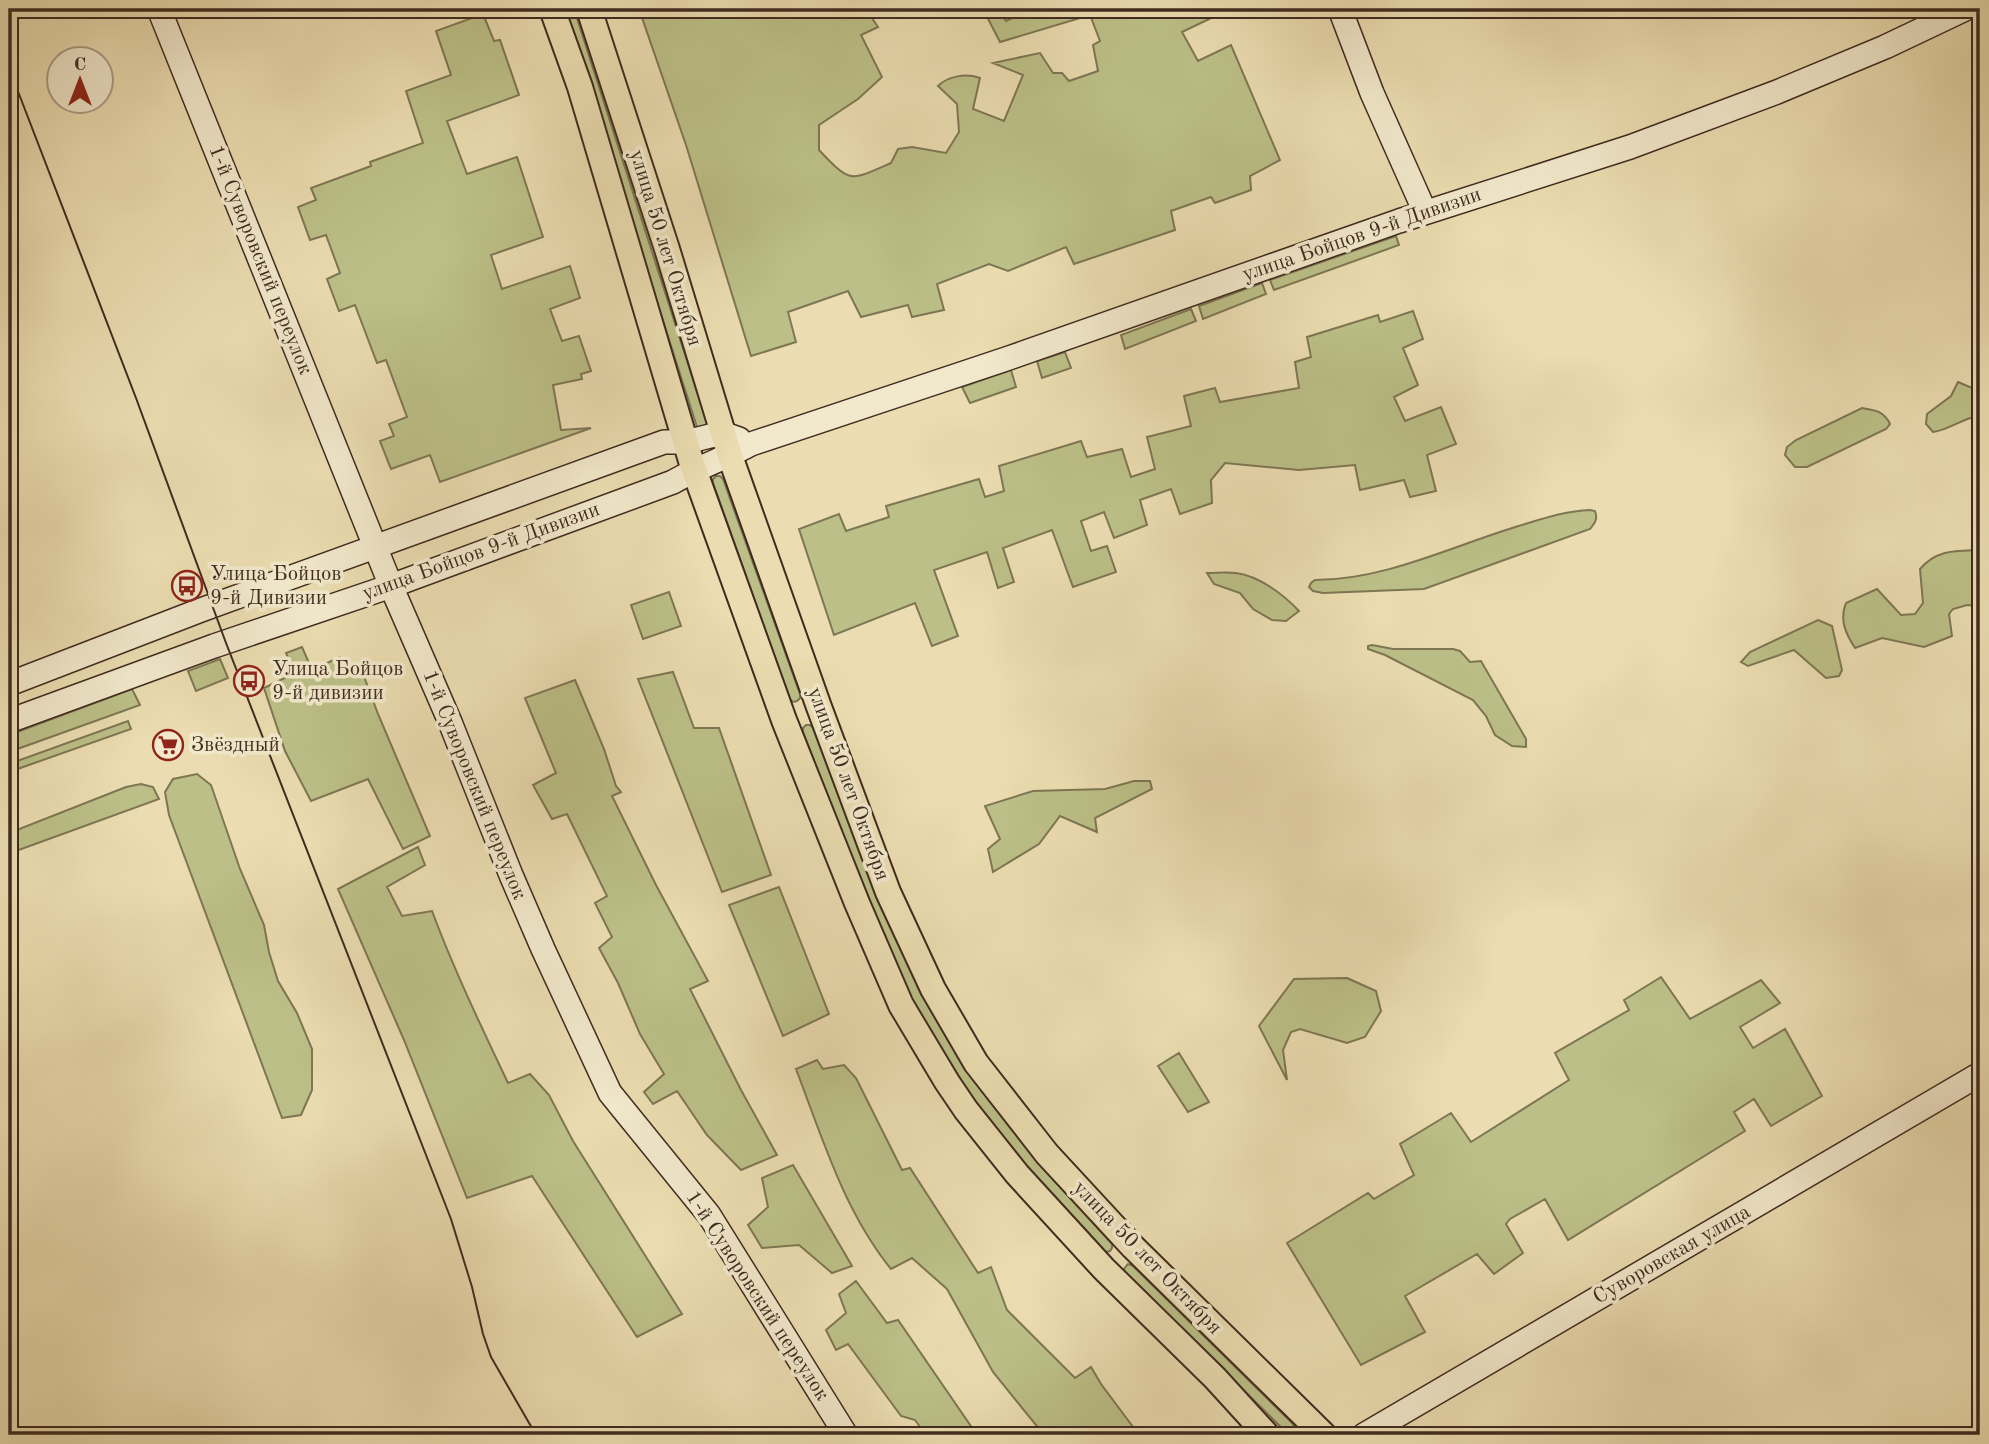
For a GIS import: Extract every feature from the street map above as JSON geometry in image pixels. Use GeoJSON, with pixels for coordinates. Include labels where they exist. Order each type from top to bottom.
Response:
{"type":"FeatureCollection","features":[{"type":"Feature","properties":{"kind":"main road","name":"улица 50 лет Октября"},"geometry":{"type":"LineString","coordinates":[[552,9],[580,87],[695,469],[784,720],[901,1005],[966,1110],[1017,1174],[1104,1269],[1215,1378],[1267,1435]]}},
{"type":"Feature","properties":{"kind":"main road","name":"улица 50 лет Октября"},"geometry":{"type":"LineString","coordinates":[[589,9],[667,249],[730,456],[888,892],[933,989],[976,1063],[1046,1154],[1133,1247],[1324,1435]]}},
{"type":"Feature","properties":{"kind":"street","name":"1-й Суворовский переулок"},"geometry":{"type":"LineString","coordinates":[[159,9],[375,547],[450,722],[511,875],[542,949],[610,1093],[709,1215],[846,1435]]}},
{"type":"Feature","properties":{"kind":"street"},"geometry":{"type":"LineString","coordinates":[[1340,9],[1425,212]]}},
{"type":"Feature","properties":{"kind":"street","name":"улица Бойцов 9-й Дивизии"},"geometry":{"type":"LineString","coordinates":[[9,721],[214,646],[391,586],[673,482],[695,469],[730,456],[751,443],[975,370],[1425,212],[1630,147],[1777,92],[1885,47],[1965,9]]}},
{"type":"Feature","properties":{"kind":"street","name":"улица Бойцов 9-й Дивизии"},"geometry":{"type":"LineString","coordinates":[[9,684],[201,610],[664,442],[686,442],[722,433]]}},
{"type":"Feature","properties":{"kind":"street"},"geometry":{"type":"LineString","coordinates":[[722,433],[751,443]]}},
{"type":"Feature","properties":{"kind":"street","name":"Суворовская улица"},"geometry":{"type":"LineString","coordinates":[[1364,1435],[1980,1074]]}},
{"type":"Feature","properties":{"kind":"green space"},"geometry":{"type":"Polygon","coordinates":[[[563,9],[574,9],[707,428],[700,430],[697,427],[563,9]]]}},
{"type":"Feature","properties":{"kind":"green space"},"geometry":{"type":"Polygon","coordinates":[[[639,9],[866,9],[878,27],[861,35],[882,77],[858,99],[819,125],[819,150],[845,174],[859,176],[891,163],[898,149],[912,147],[946,153],[959,132],[957,104],[938,86],[947,80],[963,76],[980,78],[973,109],[1004,121],[1023,75],[993,63],[1040,53],[1053,73],[1062,73],[1069,81],[1098,71],[1093,45],[1100,41],[1090,15],[1000,42],[983,9],[997,9],[1006,21],[1023,13],[1022,9],[1230,9],[1182,32],[1198,61],[1231,45],[1280,160],[1250,176],[1251,190],[1215,203],[1211,197],[1171,211],[1175,230],[1074,264],[1066,247],[1008,271],[989,264],[937,284],[944,310],[912,317],[908,305],[861,317],[848,291],[788,312],[796,342],[751,356],[686,145],[639,9]]]}},
{"type":"Feature","properties":{"kind":"green space"},"geometry":{"type":"Polygon","coordinates":[[[483,14],[494,41],[500,40],[519,95],[447,121],[467,174],[517,157],[543,237],[491,255],[502,289],[570,266],[580,298],[550,309],[562,341],[579,336],[591,371],[581,374],[582,379],[553,385],[561,430],[591,428],[440,482],[430,455],[391,469],[380,441],[394,436],[389,424],[407,417],[386,360],[377,363],[355,305],[339,311],[327,279],[340,273],[326,235],[310,240],[298,207],[316,200],[311,188],[371,166],[370,162],[423,143],[406,91],[451,75],[436,31],[483,14]]]}},
{"type":"Feature","properties":{"kind":"green space"},"geometry":{"type":"Polygon","coordinates":[[[1396,236],[1399,245],[1274,290],[1270,280],[1396,236]]]}},
{"type":"Feature","properties":{"kind":"green space"},"geometry":{"type":"Polygon","coordinates":[[[1262,283],[1266,294],[1203,319],[1199,306],[1262,283]]]}},
{"type":"Feature","properties":{"kind":"green space"},"geometry":{"type":"Polygon","coordinates":[[[1191,309],[1196,321],[1125,349],[1121,335],[1191,309]]]}},
{"type":"Feature","properties":{"kind":"green space"},"geometry":{"type":"Polygon","coordinates":[[[1413,311],[1423,339],[1403,348],[1418,385],[1394,397],[1405,421],[1441,407],[1456,444],[1427,455],[1436,491],[1410,497],[1404,480],[1360,490],[1355,465],[1299,470],[1225,463],[1211,480],[1212,503],[1180,514],[1171,489],[1140,500],[1147,525],[1114,538],[1104,512],[1081,521],[1091,551],[1107,546],[1116,572],[1073,587],[1052,530],[1003,548],[1014,582],[998,588],[987,552],[934,570],[958,636],[932,646],[915,603],[834,635],[799,529],[839,514],[846,531],[889,517],[886,506],[979,479],[985,497],[1004,491],[999,466],[1081,441],[1087,457],[1122,449],[1131,477],[1155,469],[1147,437],[1191,426],[1184,396],[1215,388],[1220,402],[1299,388],[1295,362],[1311,357],[1307,337],[1378,315],[1380,322],[1413,311]]]}},
{"type":"Feature","properties":{"kind":"green space"},"geometry":{"type":"Polygon","coordinates":[[[1065,352],[1071,368],[1042,378],[1037,361],[1065,352]]]}},
{"type":"Feature","properties":{"kind":"green space"},"geometry":{"type":"Polygon","coordinates":[[[1011,370],[1016,387],[970,403],[962,387],[1011,370]]]}},
{"type":"Feature","properties":{"kind":"green space"},"geometry":{"type":"Polygon","coordinates":[[[1958,382],[1972,388],[1980,386],[1978,416],[1933,432],[1926,424],[1927,414],[1951,396],[1958,382]]]}},
{"type":"Feature","properties":{"kind":"green space"},"geometry":{"type":"Polygon","coordinates":[[[1862,408],[1882,414],[1890,424],[1886,429],[1807,467],[1795,467],[1785,455],[1787,447],[1796,440],[1862,408]]]}},
{"type":"Feature","properties":{"kind":"green space"},"geometry":{"type":"Polygon","coordinates":[[[716,476],[723,479],[800,694],[797,701],[790,699],[713,483],[716,476]]]}},
{"type":"Feature","properties":{"kind":"green space"},"geometry":{"type":"Polygon","coordinates":[[[1595,511],[1596,516],[1590,529],[1424,589],[1323,593],[1313,591],[1309,587],[1315,580],[1394,568],[1539,520],[1595,511]]]}},
{"type":"Feature","properties":{"kind":"green space"},"geometry":{"type":"Polygon","coordinates":[[[1980,550],[1980,606],[1967,605],[1953,609],[1949,614],[1952,636],[1924,647],[1882,638],[1855,648],[1844,627],[1846,603],[1877,589],[1901,615],[1915,614],[1923,603],[1920,569],[1926,562],[1947,552],[1980,550]]]}},
{"type":"Feature","properties":{"kind":"green space"},"geometry":{"type":"Polygon","coordinates":[[[1207,573],[1236,573],[1253,578],[1278,592],[1299,611],[1286,621],[1272,620],[1253,609],[1240,593],[1214,584],[1207,573]]]}},
{"type":"Feature","properties":{"kind":"green space"},"geometry":{"type":"Polygon","coordinates":[[[669,592],[681,626],[643,639],[631,605],[669,592]]]}},
{"type":"Feature","properties":{"kind":"green space"},"geometry":{"type":"Polygon","coordinates":[[[1818,620],[1832,626],[1842,670],[1839,676],[1826,678],[1794,650],[1748,666],[1741,662],[1750,652],[1818,620]]]}},
{"type":"Feature","properties":{"kind":"green space"},"geometry":{"type":"Polygon","coordinates":[[[1368,646],[1393,649],[1453,649],[1460,651],[1470,662],[1481,661],[1526,739],[1526,747],[1512,746],[1495,735],[1486,716],[1473,700],[1368,649],[1368,646]]]}},
{"type":"Feature","properties":{"kind":"green space"},"geometry":{"type":"Polygon","coordinates":[[[302,647],[312,670],[340,657],[349,673],[362,671],[430,836],[403,849],[368,779],[311,801],[285,751],[264,688],[295,673],[286,653],[302,647]]]}},
{"type":"Feature","properties":{"kind":"green space"},"geometry":{"type":"Polygon","coordinates":[[[220,659],[228,678],[196,691],[188,671],[220,659]]]}},
{"type":"Feature","properties":{"kind":"green space"},"geometry":{"type":"Polygon","coordinates":[[[673,672],[694,728],[719,728],[771,875],[722,892],[638,679],[673,672]]]}},
{"type":"Feature","properties":{"kind":"green space"},"geometry":{"type":"Polygon","coordinates":[[[575,680],[604,749],[616,786],[621,792],[612,796],[708,981],[690,989],[777,1155],[741,1170],[707,1135],[677,1091],[653,1104],[644,1092],[664,1074],[640,1034],[599,948],[612,937],[595,903],[607,896],[567,814],[552,819],[533,785],[556,773],[525,698],[575,680]]]}},
{"type":"Feature","properties":{"kind":"green space"},"geometry":{"type":"Polygon","coordinates":[[[132,689],[140,705],[9,752],[9,735],[132,689]]]}},
{"type":"Feature","properties":{"kind":"green space"},"geometry":{"type":"Polygon","coordinates":[[[128,721],[131,729],[9,772],[9,764],[128,721]]]}},
{"type":"Feature","properties":{"kind":"green space"},"geometry":{"type":"Polygon","coordinates":[[[806,725],[813,728],[877,896],[952,1045],[985,1095],[1035,1159],[1112,1244],[1110,1251],[1103,1249],[1027,1167],[976,1102],[912,1000],[867,897],[803,732],[806,725]]]}},
{"type":"Feature","properties":{"kind":"green space"},"geometry":{"type":"Polygon","coordinates":[[[197,774],[211,785],[240,869],[264,925],[278,981],[297,1013],[312,1049],[312,1090],[301,1115],[282,1118],[169,815],[165,792],[173,779],[197,774]]]}},
{"type":"Feature","properties":{"kind":"green space"},"geometry":{"type":"Polygon","coordinates":[[[1134,781],[1150,781],[1152,789],[1095,818],[1097,832],[1060,816],[1039,844],[993,872],[988,849],[1000,839],[985,806],[1033,791],[1105,789],[1134,781]]]}},
{"type":"Feature","properties":{"kind":"green space"},"geometry":{"type":"Polygon","coordinates":[[[141,784],[153,787],[159,799],[16,851],[9,833],[126,787],[141,784]]]}},
{"type":"Feature","properties":{"kind":"green space"},"geometry":{"type":"Polygon","coordinates":[[[418,847],[425,865],[387,887],[402,916],[432,911],[508,1083],[530,1074],[549,1095],[573,1141],[682,1314],[637,1337],[532,1176],[467,1198],[404,1040],[338,889],[418,847]]]}},
{"type":"Feature","properties":{"kind":"green space"},"geometry":{"type":"Polygon","coordinates":[[[779,887],[829,1014],[783,1036],[729,905],[779,887]]]}},
{"type":"Feature","properties":{"kind":"green space"},"geometry":{"type":"Polygon","coordinates":[[[1661,977],[1690,1019],[1761,980],[1780,1003],[1740,1027],[1753,1048],[1785,1029],[1822,1096],[1771,1126],[1754,1099],[1734,1112],[1745,1131],[1568,1240],[1545,1199],[1510,1219],[1506,1224],[1523,1253],[1494,1274],[1477,1254],[1405,1296],[1425,1332],[1361,1365],[1287,1243],[1368,1193],[1374,1199],[1414,1175],[1400,1144],[1451,1113],[1471,1142],[1569,1080],[1555,1053],[1629,1010],[1624,1000],[1661,977]]]}},
{"type":"Feature","properties":{"kind":"green space"},"geometry":{"type":"Polygon","coordinates":[[[1347,978],[1376,991],[1381,1011],[1365,1037],[1347,1043],[1300,1029],[1291,1032],[1283,1050],[1287,1080],[1259,1026],[1294,979],[1347,978]]]}},
{"type":"Feature","properties":{"kind":"green space"},"geometry":{"type":"Polygon","coordinates":[[[1179,1053],[1209,1102],[1188,1112],[1158,1066],[1179,1053]]]}},
{"type":"Feature","properties":{"kind":"green space"},"geometry":{"type":"Polygon","coordinates":[[[817,1060],[823,1069],[844,1065],[856,1078],[902,1170],[910,1168],[978,1273],[991,1267],[1007,1310],[1075,1378],[1091,1367],[1139,1435],[1044,1435],[993,1372],[947,1289],[912,1258],[891,1269],[874,1247],[847,1198],[796,1069],[817,1060]]]}},
{"type":"Feature","properties":{"kind":"green space"},"geometry":{"type":"Polygon","coordinates":[[[793,1165],[852,1266],[832,1273],[799,1245],[762,1248],[748,1225],[768,1207],[762,1178],[793,1165]]]}},
{"type":"Feature","properties":{"kind":"green space"},"geometry":{"type":"Polygon","coordinates":[[[1128,1264],[1291,1422],[1300,1435],[1289,1435],[1125,1273],[1124,1269],[1128,1264]]]}},
{"type":"Feature","properties":{"kind":"green space"},"geometry":{"type":"Polygon","coordinates":[[[856,1281],[887,1323],[898,1320],[977,1435],[926,1435],[915,1420],[901,1416],[848,1344],[836,1350],[826,1330],[846,1313],[839,1294],[856,1281]]]}},
{"type":"Feature","properties":{"kind":"tram line"},"geometry":{"type":"LineString","coordinates":[[9,68],[136,398],[226,643],[451,1219],[491,1357],[536,1435]]}},
{"type":"Feature","properties":{"kind":"place","name":"Улица Бойцов 9-й Дивизии"},"geometry":{"type":"Point","coordinates":[187,586]}},
{"type":"Feature","properties":{"kind":"place","name":"Улица Бойцов 9-й дивизии"},"geometry":{"type":"Point","coordinates":[249,681]}},
{"type":"Feature","properties":{"kind":"place","name":"Звёздный"},"geometry":{"type":"Point","coordinates":[168,745]}}]}
